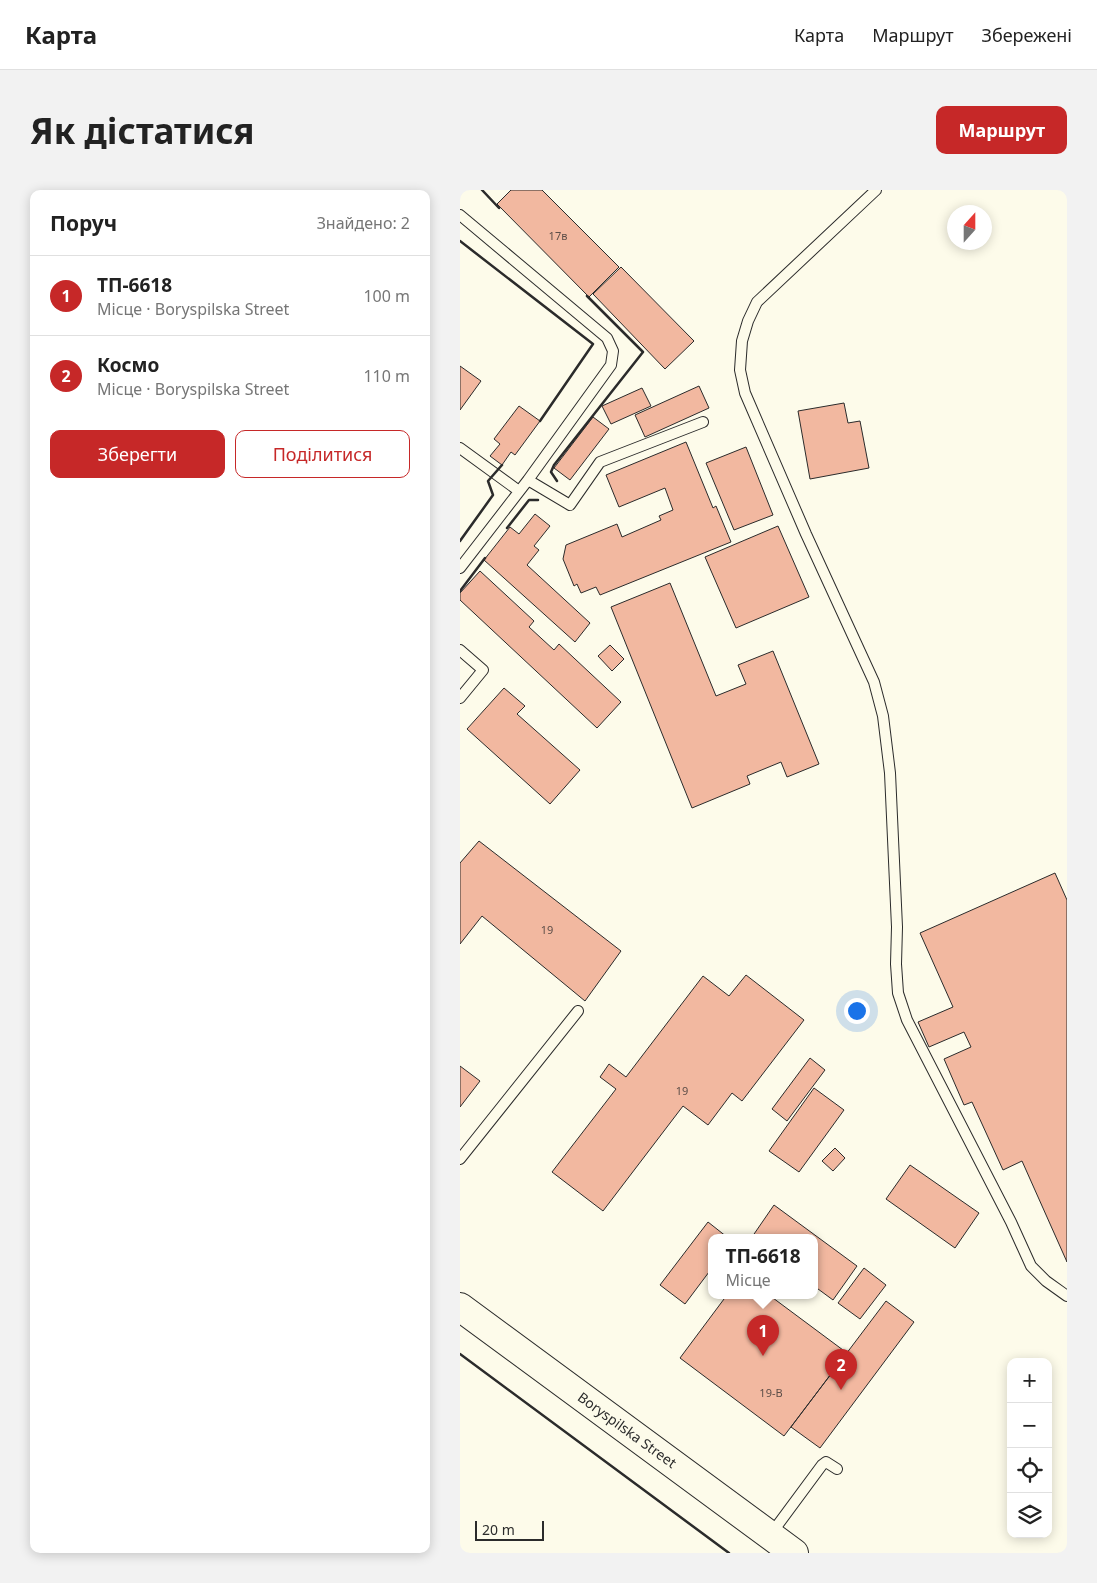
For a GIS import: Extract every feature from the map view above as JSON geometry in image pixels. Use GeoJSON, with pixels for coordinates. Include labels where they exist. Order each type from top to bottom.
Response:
{"type":"FeatureCollection","features":[{"type":"Feature","properties":{"kind":"main road","name":"Boryspilska Street"},"geometry":{"type":"LineString","coordinates":[[460,1307],[794,1553]]}},
{"type":"Feature","properties":{"kind":"lane"},"geometry":{"type":"LineString","coordinates":[[876,190],[757,302],[748,321],[742,341],[740,370],[745,393],[806,534],[874,682],[881,708],[890,773],[897,927],[896,974],[898,994],[907,1020],[1011,1222],[1031,1266],[1046,1281],[1067,1296]]}},
{"type":"Feature","properties":{"kind":"lane"},"geometry":{"type":"LineString","coordinates":[[460,216],[607,338],[613,351],[611,365],[528,480],[460,568]]}},
{"type":"Feature","properties":{"kind":"lane"},"geometry":{"type":"LineString","coordinates":[[528,480],[570,505],[600,462],[703,422]]}},
{"type":"Feature","properties":{"kind":"lane"},"geometry":{"type":"LineString","coordinates":[[460,448],[519,491]]}},
{"type":"Feature","properties":{"kind":"lane"},"geometry":{"type":"LineString","coordinates":[[460,650],[483,670],[460,698]]}},
{"type":"Feature","properties":{"kind":"lane"},"geometry":{"type":"LineString","coordinates":[[460,1159],[578,1011]]}},
{"type":"Feature","properties":{"kind":"lane"},"geometry":{"type":"LineString","coordinates":[[770,1535],[822,1465],[826,1462],[837,1469]]}},
{"type":"Feature","properties":{"kind":"building"},"geometry":{"type":"Polygon","coordinates":[[[511,190],[542,190],[619,267],[589,297],[497,204],[511,190]]]}},
{"type":"Feature","properties":{"kind":"building"},"geometry":{"type":"Polygon","coordinates":[[[621,267],[694,341],[665,369],[593,294],[621,267]]]}},
{"type":"Feature","properties":{"kind":"building"},"geometry":{"type":"Polygon","coordinates":[[[460,366],[481,381],[460,410],[460,366]]]}},
{"type":"Feature","properties":{"kind":"building"},"geometry":{"type":"Polygon","coordinates":[[[699,386],[709,408],[645,437],[635,415],[699,386]]]}},
{"type":"Feature","properties":{"kind":"building"},"geometry":{"type":"Polygon","coordinates":[[[642,388],[651,406],[611,424],[602,406],[642,388]]]}},
{"type":"Feature","properties":{"kind":"building"},"geometry":{"type":"Polygon","coordinates":[[[844,403],[848,423],[860,421],[869,468],[810,479],[798,411],[844,403]]]}},
{"type":"Feature","properties":{"kind":"building"},"geometry":{"type":"Polygon","coordinates":[[[519,406],[540,421],[515,455],[511,452],[502,465],[490,456],[500,444],[494,439],[519,406]]]}},
{"type":"Feature","properties":{"kind":"building"},"geometry":{"type":"Polygon","coordinates":[[[593,417],[609,429],[570,480],[554,468],[593,417]]]}},
{"type":"Feature","properties":{"kind":"building"},"geometry":{"type":"Polygon","coordinates":[[[686,442],[713,508],[716,506],[731,542],[600,595],[596,587],[581,593],[577,584],[574,586],[563,559],[566,545],[617,524],[622,537],[661,520],[659,516],[673,510],[665,488],[619,507],[606,475],[686,442]]]}},
{"type":"Feature","properties":{"kind":"building"},"geometry":{"type":"Polygon","coordinates":[[[746,447],[773,515],[734,530],[706,463],[746,447]]]}},
{"type":"Feature","properties":{"kind":"building"},"geometry":{"type":"Polygon","coordinates":[[[535,514],[550,526],[534,546],[539,550],[527,565],[590,623],[575,642],[484,560],[510,527],[519,534],[535,514]]]}},
{"type":"Feature","properties":{"kind":"building"},"geometry":{"type":"Polygon","coordinates":[[[778,526],[809,597],[736,628],[705,557],[778,526]]]}},
{"type":"Feature","properties":{"kind":"building"},"geometry":{"type":"Polygon","coordinates":[[[480,571],[534,621],[529,627],[554,650],[559,644],[621,702],[597,728],[460,600],[460,593],[480,571]]]}},
{"type":"Feature","properties":{"kind":"building"},"geometry":{"type":"Polygon","coordinates":[[[670,583],[716,696],[746,684],[738,665],[773,651],[819,764],[787,777],[781,762],[747,776],[750,784],[692,808],[611,607],[670,583]]]}},
{"type":"Feature","properties":{"kind":"building"},"geometry":{"type":"Polygon","coordinates":[[[610,645],[624,659],[612,671],[598,656],[610,645]]]}},
{"type":"Feature","properties":{"kind":"building"},"geometry":{"type":"Polygon","coordinates":[[[504,688],[525,706],[517,714],[580,770],[550,804],[467,729],[504,688]]]}},
{"type":"Feature","properties":{"kind":"building"},"geometry":{"type":"Polygon","coordinates":[[[479,841],[621,951],[585,1001],[482,916],[460,944],[460,863],[479,841]]]}},
{"type":"Feature","properties":{"kind":"building"},"geometry":{"type":"Polygon","coordinates":[[[1055,873],[1067,900],[1067,1262],[1022,1161],[1003,1170],[972,1102],[964,1105],[944,1059],[971,1047],[964,1032],[929,1047],[918,1022],[953,1007],[920,933],[1055,873]]]}},
{"type":"Feature","properties":{"kind":"building"},"geometry":{"type":"Polygon","coordinates":[[[746,975],[804,1020],[742,1101],[732,1093],[708,1125],[683,1106],[603,1211],[552,1172],[616,1089],[600,1077],[609,1064],[626,1077],[703,976],[729,996],[746,975]]]}},
{"type":"Feature","properties":{"kind":"building"},"geometry":{"type":"Polygon","coordinates":[[[810,1058],[825,1070],[787,1121],[772,1109],[810,1058]]]}},
{"type":"Feature","properties":{"kind":"building"},"geometry":{"type":"Polygon","coordinates":[[[460,1066],[480,1081],[460,1107],[460,1066]]]}},
{"type":"Feature","properties":{"kind":"building"},"geometry":{"type":"Polygon","coordinates":[[[814,1088],[844,1110],[799,1172],[769,1151],[814,1088]]]}},
{"type":"Feature","properties":{"kind":"building"},"geometry":{"type":"Polygon","coordinates":[[[835,1148],[845,1158],[833,1171],[822,1161],[835,1148]]]}},
{"type":"Feature","properties":{"kind":"building"},"geometry":{"type":"Polygon","coordinates":[[[910,1165],[979,1213],[955,1248],[886,1199],[910,1165]]]}},
{"type":"Feature","properties":{"kind":"building"},"geometry":{"type":"Polygon","coordinates":[[[774,1205],[813,1234],[754,1234],[774,1205]]]}},
{"type":"Feature","properties":{"kind":"building"},"geometry":{"type":"Polygon","coordinates":[[[708,1222],[723,1234],[708,1234],[708,1273],[685,1304],[660,1285],[708,1222]]]}},
{"type":"Feature","properties":{"kind":"building"},"geometry":{"type":"Polygon","coordinates":[[[818,1237],[857,1266],[833,1300],[818,1289],[818,1237]]]}},
{"type":"Feature","properties":{"kind":"building"},"geometry":{"type":"Polygon","coordinates":[[[864,1268],[886,1285],[860,1319],[838,1303],[864,1268]]]}},
{"type":"Feature","properties":{"kind":"building"},"geometry":{"type":"Polygon","coordinates":[[[724,1299],[774,1299],[847,1353],[784,1436],[680,1358],[724,1299]]]}},
{"type":"Feature","properties":{"kind":"building"},"geometry":{"type":"Polygon","coordinates":[[[886,1301],[914,1322],[820,1448],[791,1427],[886,1301]]]}},
{"type":"Feature","properties":{"kind":"wall"},"geometry":{"type":"LineString","coordinates":[[482,190],[499,208]]}},
{"type":"Feature","properties":{"kind":"wall"},"geometry":{"type":"LineString","coordinates":[[460,241],[593,344],[540,421]]}},
{"type":"Feature","properties":{"kind":"wall"},"geometry":{"type":"LineString","coordinates":[[557,481],[551,472],[554,465],[643,352],[587,296]]}},
{"type":"Feature","properties":{"kind":"wall"},"geometry":{"type":"LineString","coordinates":[[460,541],[493,495],[488,481],[502,465]]}},
{"type":"Feature","properties":{"kind":"wall"},"geometry":{"type":"LineString","coordinates":[[507,528],[529,500],[538,500]]}},
{"type":"Feature","properties":{"kind":"wall"},"geometry":{"type":"LineString","coordinates":[[460,591],[485,558]]}},
{"type":"Feature","properties":{"kind":"wall"},"geometry":{"type":"LineString","coordinates":[[460,1354],[729,1553]]}},
{"type":"Feature","properties":{"kind":"place","name":"ТП-6618"},"geometry":{"type":"Point","coordinates":[763,1356]}},
{"type":"Feature","properties":{"kind":"place","name":"Космо"},"geometry":{"type":"Point","coordinates":[841,1390]}}]}
